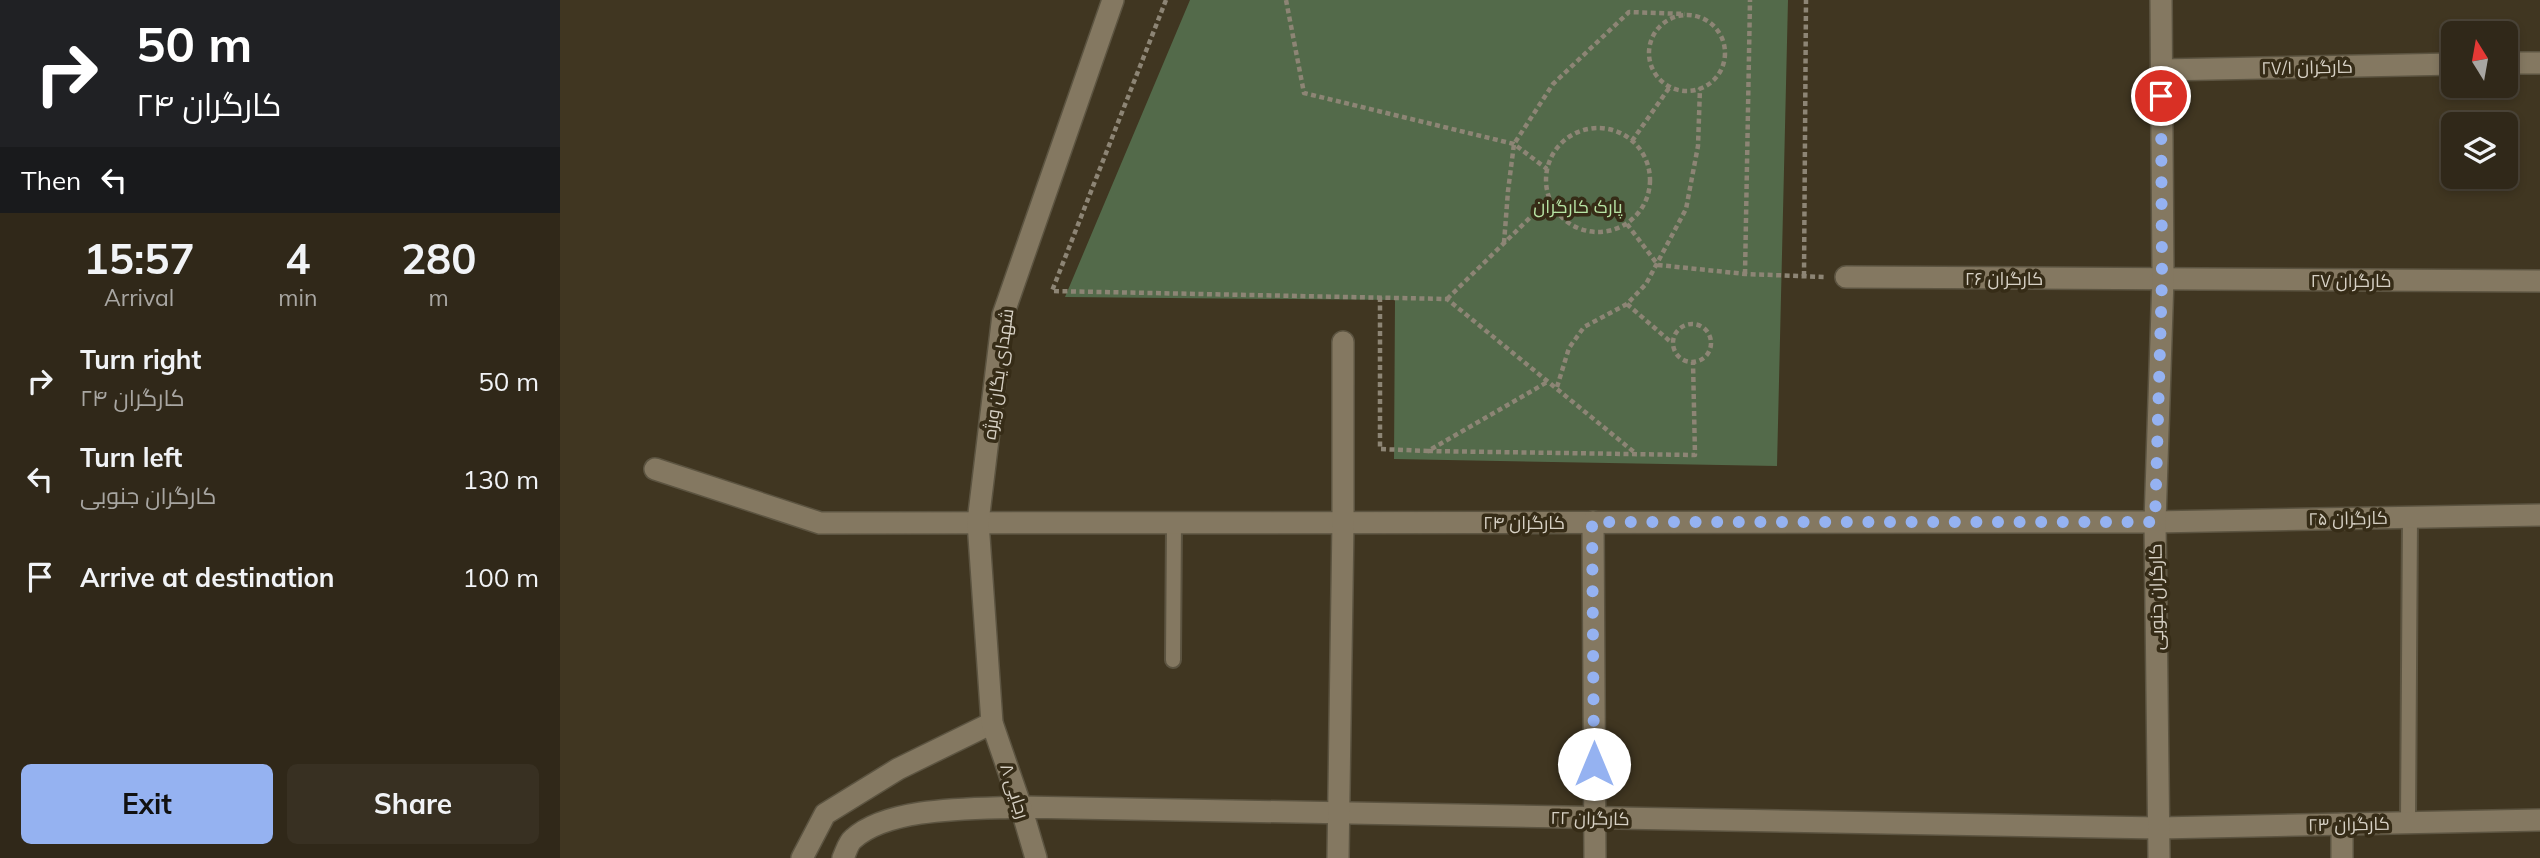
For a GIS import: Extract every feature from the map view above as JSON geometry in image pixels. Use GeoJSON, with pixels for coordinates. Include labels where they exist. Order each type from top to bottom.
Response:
{"type":"FeatureCollection","features":[{"type":"Feature","properties":{"kind":"street","name":"شهدای یگان ویژه"},"geometry":{"type":"LineString","coordinates":[[992,723],[978,522],[1003,315],[1114,0]]}},
{"type":"Feature","properties":{"kind":"street","name":"کارگران جنوبی"},"geometry":{"type":"LineString","coordinates":[[2159,858],[2155,522],[2162,278],[2161,0]]}},
{"type":"Feature","properties":{"kind":"street"},"geometry":{"type":"LineString","coordinates":[[2518,63],[2540,62]]}},
{"type":"Feature","properties":{"kind":"street","name":"کارگران ۲۷/۱"},"geometry":{"type":"LineString","coordinates":[[2161,71],[2441,64]]}},
{"type":"Feature","properties":{"kind":"street","name":"کارگران ۲۶"},"geometry":{"type":"LineString","coordinates":[[1846,277],[2162,278]]}},
{"type":"Feature","properties":{"kind":"street","name":"کارگران ۲۷"},"geometry":{"type":"LineString","coordinates":[[2162,278],[2540,281]]}},
{"type":"Feature","properties":{"kind":"street"},"geometry":{"type":"LineString","coordinates":[[1338,858],[1343,342]]}},
{"type":"Feature","properties":{"kind":"street","name":"کارگران ۲۴"},"geometry":{"type":"LineString","coordinates":[[654,469],[820,523],[2155,522]]}},
{"type":"Feature","properties":{"kind":"street","name":"کارگران ۲۵"},"geometry":{"type":"LineString","coordinates":[[2155,522],[2540,515]]}},
{"type":"Feature","properties":{"kind":"street"},"geometry":{"type":"LineString","coordinates":[[1592,522],[1595,858]]}},
{"type":"Feature","properties":{"kind":"street"},"geometry":{"type":"LineString","coordinates":[[802,858],[825,814],[898,769],[992,723]]}},
{"type":"Feature","properties":{"kind":"street","name":"رجایی ۸"},"geometry":{"type":"LineString","coordinates":[[992,723],[1036,858]]}},
{"type":"Feature","properties":{"kind":"street","name":"کارگران ۲۲"},"geometry":{"type":"LineString","coordinates":[[843,858],[852,840],[882,822],[936,811],[1021,807],[2159,828]]}},
{"type":"Feature","properties":{"kind":"street","name":"کارگران ۲۳"},"geometry":{"type":"LineString","coordinates":[[2159,828],[2540,820]]}},
{"type":"Feature","properties":{"kind":"street"},"geometry":{"type":"LineString","coordinates":[[2342,824],[2342,858]]}},
{"type":"Feature","properties":{"kind":"lane"},"geometry":{"type":"LineString","coordinates":[[2408,822],[2410,517]]}},
{"type":"Feature","properties":{"kind":"lane"},"geometry":{"type":"LineString","coordinates":[[1173,660],[1174,523]]}},
{"type":"Feature","properties":{"kind":"path"},"geometry":{"type":"LineString","coordinates":[[1166,0],[1052,291],[1447,299],[1634,452]]}},
{"type":"Feature","properties":{"kind":"path"},"geometry":{"type":"LineString","coordinates":[[1286,0],[1304,93],[1514,144],[1548,169]]}},
{"type":"Feature","properties":{"kind":"path"},"geometry":{"type":"LineString","coordinates":[[1745,274],[1750,0]]}},
{"type":"Feature","properties":{"kind":"path"},"geometry":{"type":"LineString","coordinates":[[1804,276],[1805,0]]}},
{"type":"Feature","properties":{"kind":"path"},"geometry":{"type":"LineString","coordinates":[[1504,243],[1514,144],[1553,84],[1629,12],[1685,14],[1704,18],[1720,32],[1726,51],[1722,71],[1708,86],[1689,92],[1669,88],[1654,75],[1647,55],[1652,36],[1665,20],[1685,14]]}},
{"type":"Feature","properties":{"kind":"path"},"geometry":{"type":"LineString","coordinates":[[1632,141],[1669,88]]}},
{"type":"Feature","properties":{"kind":"path"},"geometry":{"type":"LineString","coordinates":[[1557,387],[1569,348],[1584,327],[1627,304],[1646,284],[1686,209],[1698,146],[1700,88]]}},
{"type":"Feature","properties":{"kind":"path"},"geometry":{"type":"LineString","coordinates":[[1595,127],[1622,132],[1632,141],[1643,151],[1651,177],[1645,204],[1627,224],[1601,233],[1574,227],[1553,208],[1545,183],[1550,156],[1569,135],[1595,127]]}},
{"type":"Feature","properties":{"kind":"path"},"geometry":{"type":"LineString","coordinates":[[1447,299],[1550,198]]}},
{"type":"Feature","properties":{"kind":"path"},"geometry":{"type":"LineString","coordinates":[[1627,224],[1658,265],[1745,274],[1846,277]]}},
{"type":"Feature","properties":{"kind":"path"},"geometry":{"type":"LineString","coordinates":[[1380,298],[1380,449],[1695,455],[1693,362]]}},
{"type":"Feature","properties":{"kind":"path"},"geometry":{"type":"LineString","coordinates":[[1627,304],[1673,344]]}},
{"type":"Feature","properties":{"kind":"path"},"geometry":{"type":"LineString","coordinates":[[1692,323],[1701,325],[1709,332],[1712,341],[1710,352],[1703,359],[1693,362],[1684,360],[1676,353],[1673,344],[1675,334],[1682,326],[1692,323]]}},
{"type":"Feature","properties":{"kind":"path"},"geometry":{"type":"LineString","coordinates":[[1427,451],[1549,381]]}},
{"type":"Feature","properties":{"kind":"green space","name":"پارک کارگران"},"geometry":{"type":"Polygon","coordinates":[[[1190,0],[1788,0],[1777,466],[1394,459],[1395,300],[1065,297],[1190,0]]]}},
{"type":"Feature","properties":{"kind":"route"},"geometry":{"type":"LineString","coordinates":[[1594,764],[1592,522],[2155,522],[2162,278],[2161,96]]}}]}
